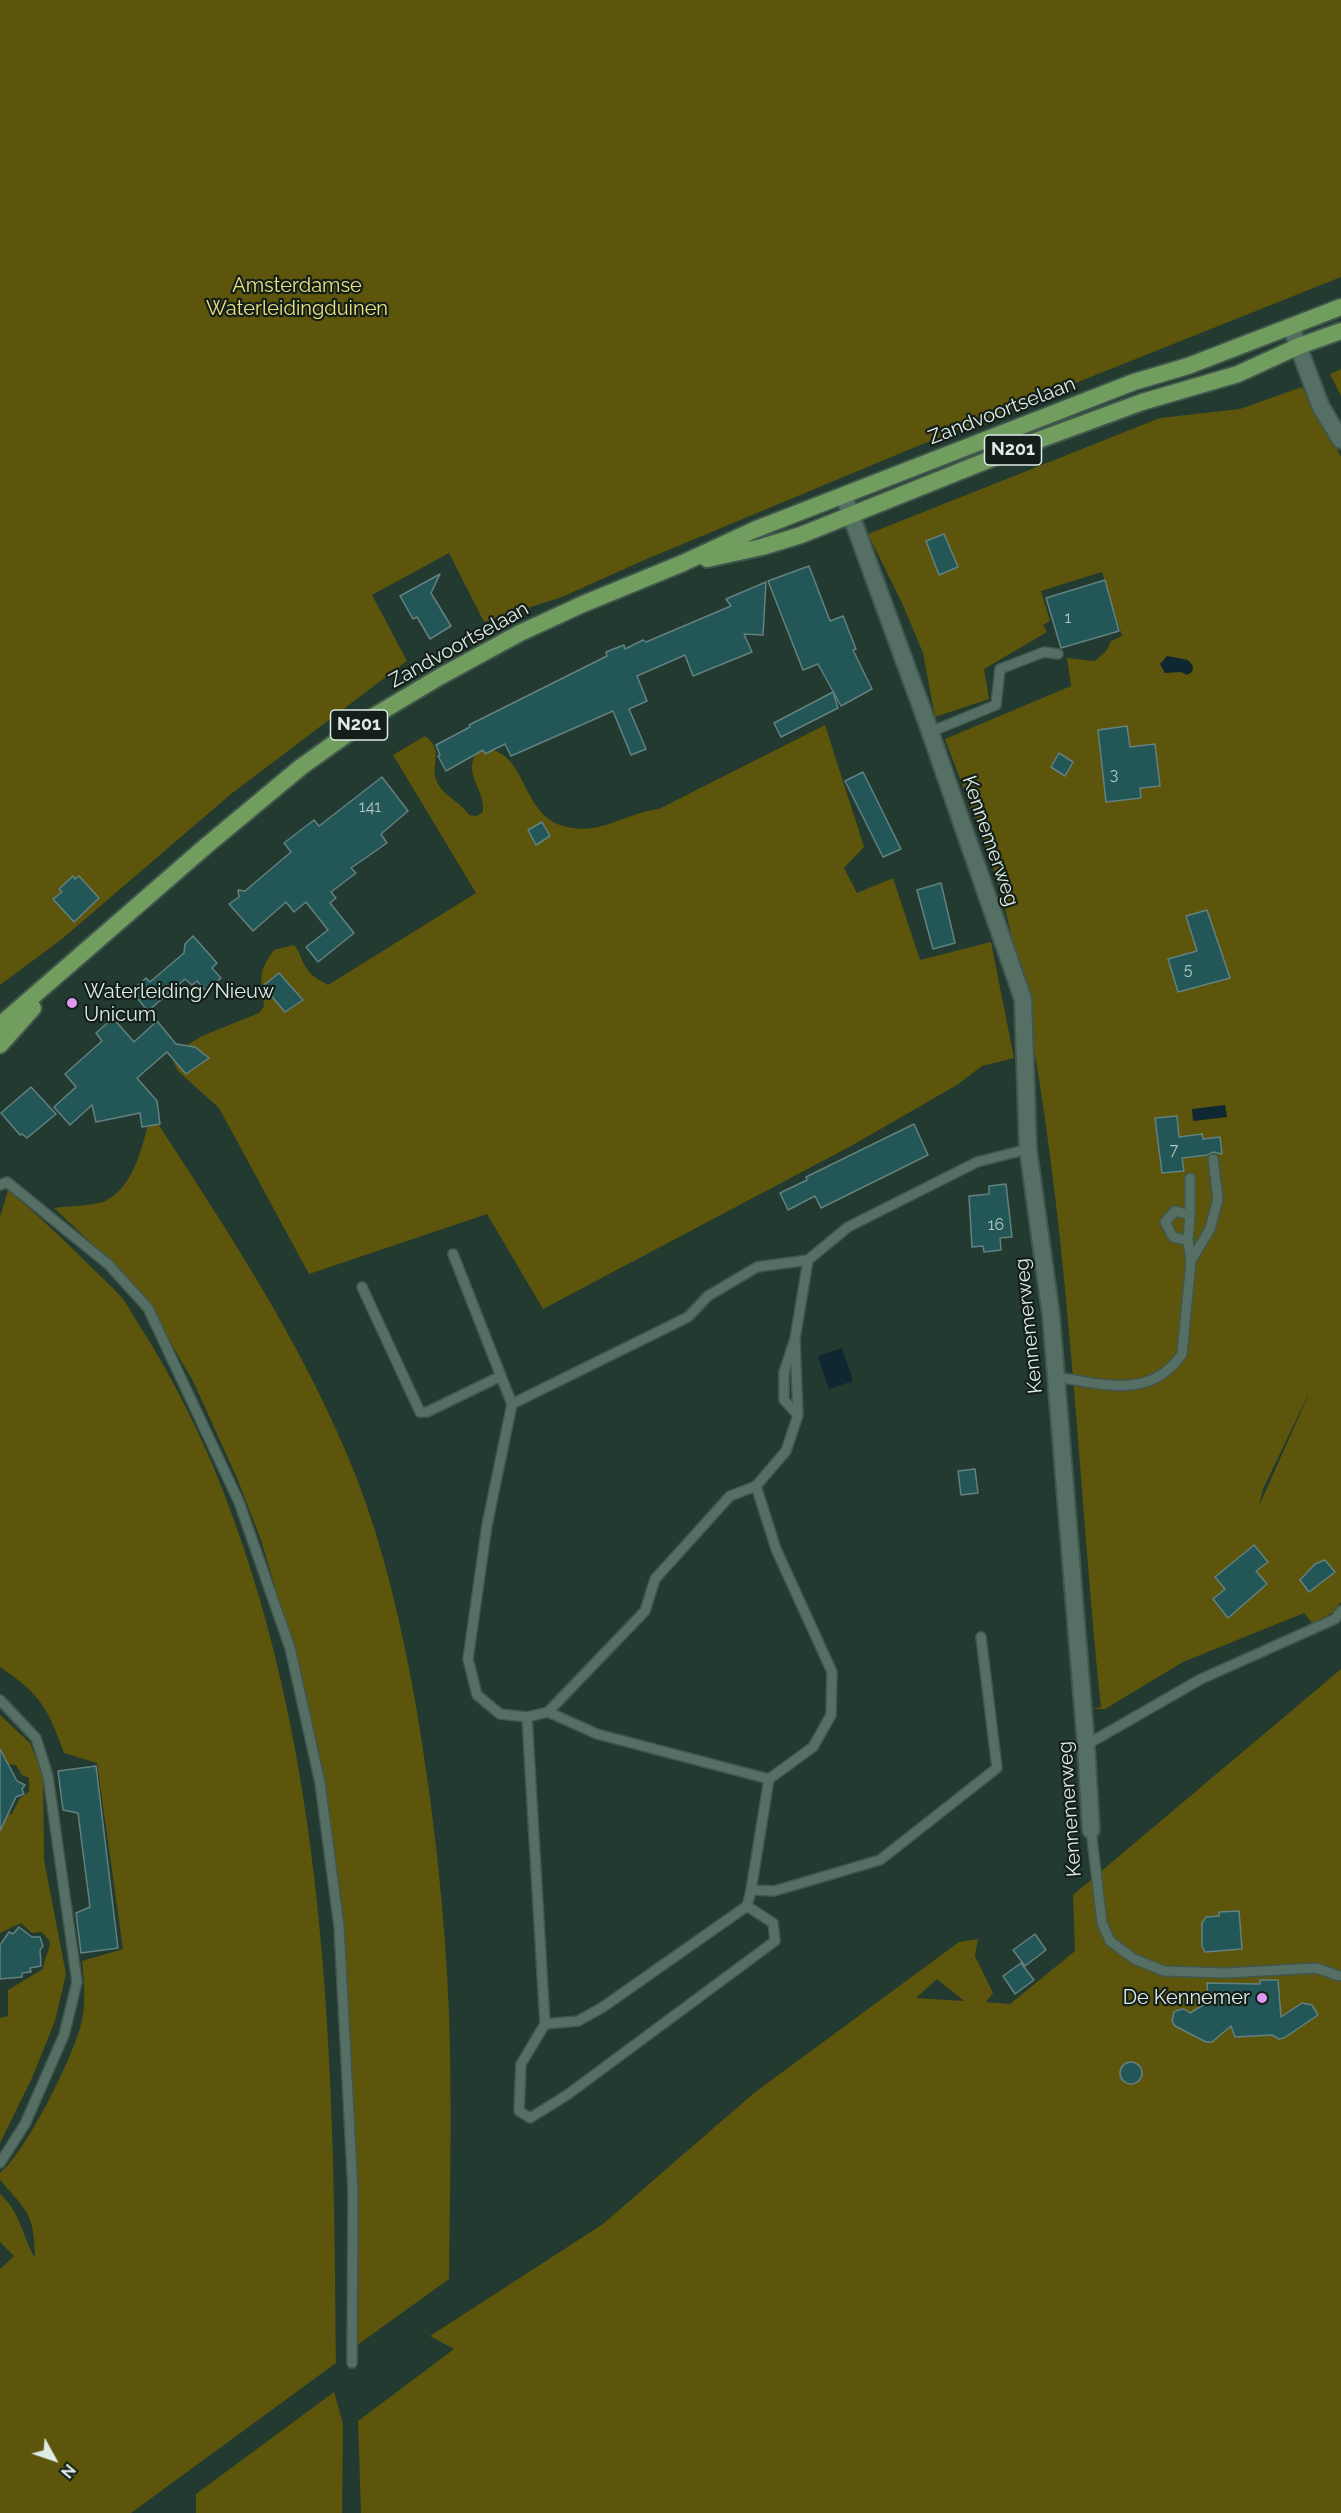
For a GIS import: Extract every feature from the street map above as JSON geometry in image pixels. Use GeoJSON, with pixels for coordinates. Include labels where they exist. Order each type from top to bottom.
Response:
{"type":"FeatureCollection","features":[{"type":"Feature","properties":{"kind":"main road","name":"Zandvoortselaan"},"geometry":{"type":"LineString","coordinates":[[0,1025],[301,767],[364,722],[441,675],[520,633],[583,604],[683,564],[754,530],[1134,382],[1188,366],[1341,308]]}},
{"type":"Feature","properties":{"kind":"main road","name":"Zandvoortselaan"},"geometry":{"type":"LineString","coordinates":[[683,564],[762,547],[801,534],[1131,406],[1238,374],[1299,346],[1341,331]]}},
{"type":"Feature","properties":{"kind":"main road","name":"Zandvoortselaan"},"geometry":{"type":"LineString","coordinates":[[0,1045],[79,955]]}},
{"type":"Feature","properties":{"kind":"street"},"geometry":{"type":"LineString","coordinates":[[1291,327],[1321,407],[1341,440]]}},
{"type":"Feature","properties":{"kind":"street","name":"Kennemerweg"},"geometry":{"type":"LineString","coordinates":[[844,496],[930,732],[1023,999],[1028,1149],[1051,1315],[1086,1745],[1090,1830]]}},
{"type":"Feature","properties":{"kind":"lane"},"geometry":{"type":"LineString","coordinates":[[930,732],[996,705],[1000,669],[1044,652],[1059,654]]}},
{"type":"Feature","properties":{"kind":"lane"},"geometry":{"type":"LineString","coordinates":[[512,1404],[688,1317],[708,1296],[758,1267],[808,1260],[848,1227],[867,1217],[977,1162],[1028,1149]]}},
{"type":"Feature","properties":{"kind":"lane"},"geometry":{"type":"LineString","coordinates":[[1191,1261],[1210,1229],[1218,1199],[1213,1159]]}},
{"type":"Feature","properties":{"kind":"lane"},"geometry":{"type":"LineString","coordinates":[[1056,1377],[1120,1387],[1156,1380],[1173,1367],[1182,1354],[1191,1261],[1188,1241],[1190,1178]]}},
{"type":"Feature","properties":{"kind":"lane"},"geometry":{"type":"LineString","coordinates":[[0,1185],[7,1182],[108,1264],[148,1308],[239,1502],[290,1648],[320,1782],[339,1926],[353,2191],[352,2363]]}},
{"type":"Feature","properties":{"kind":"lane"},"geometry":{"type":"LineString","coordinates":[[1188,1241],[1173,1237],[1165,1222],[1175,1211],[1190,1215]]}},
{"type":"Feature","properties":{"kind":"lane"},"geometry":{"type":"LineString","coordinates":[[453,1254],[512,1404],[487,1525],[468,1659],[477,1695],[500,1714],[527,1717],[548,1712],[645,1611],[655,1579],[730,1496],[756,1486],[786,1451],[798,1415],[784,1400],[784,1372],[795,1340],[808,1260]]}},
{"type":"Feature","properties":{"kind":"lane"},"geometry":{"type":"LineString","coordinates":[[362,1287],[420,1412],[427,1412],[501,1376]]}},
{"type":"Feature","properties":{"kind":"lane"},"geometry":{"type":"LineString","coordinates":[[545,2024],[578,2022],[747,1906],[752,1890],[769,1779],[813,1747],[831,1715],[831,1672],[776,1549],[756,1486]]}},
{"type":"Feature","properties":{"kind":"lane"},"geometry":{"type":"LineString","coordinates":[[1086,1745],[1201,1678],[1340,1614]]}},
{"type":"Feature","properties":{"kind":"lane"},"geometry":{"type":"LineString","coordinates":[[752,1890],[774,1891],[880,1860],[997,1767],[981,1637]]}},
{"type":"Feature","properties":{"kind":"lane"},"geometry":{"type":"LineString","coordinates":[[0,1700],[36,1738],[48,1776],[77,1982],[64,2035],[25,2124],[0,2163]]}},
{"type":"Feature","properties":{"kind":"lane"},"geometry":{"type":"LineString","coordinates":[[548,1712],[597,1734],[769,1779]]}},
{"type":"Feature","properties":{"kind":"lane"},"geometry":{"type":"LineString","coordinates":[[527,1717],[545,2024],[521,2064],[519,2111],[530,2118],[567,2095],[775,1941],[773,1923],[747,1906]]}},
{"type":"Feature","properties":{"kind":"lane","name":"Kennemerweg"},"geometry":{"type":"LineString","coordinates":[[1090,1830],[1102,1923],[1110,1941],[1134,1959],[1164,1971],[1226,1973],[1316,1968],[1339,1976]]}},
{"type":"Feature","properties":{"kind":"green space","name":"Amsterdamse Waterleidingduinen"},"geometry":{"type":"Polygon","coordinates":[[[0,0],[1341,0],[1341,277],[913,448],[642,561],[562,597],[484,622],[449,553],[372,595],[407,661],[231,794],[62,939],[0,985],[0,0]]]}},
{"type":"Feature","properties":{"kind":"green space"},"geometry":{"type":"Polygon","coordinates":[[[1341,369],[1341,396],[1330,374],[1341,369]]]}},
{"type":"Feature","properties":{"kind":"green space"},"geometry":{"type":"Polygon","coordinates":[[[1302,387],[1314,404],[1341,457],[1341,1602],[1333,1612],[1313,1624],[1304,1613],[1183,1662],[1105,1709],[1091,1709],[1101,1707],[1067,1310],[1044,1112],[1028,1014],[1007,916],[987,849],[945,739],[1071,686],[1067,658],[1095,661],[1107,650],[1111,641],[1122,636],[1102,572],[1041,591],[1050,621],[1043,625],[1047,632],[984,669],[989,699],[935,717],[923,653],[902,603],[868,534],[1160,418],[1240,409],[1302,387]],[[1308,1395],[1263,1489],[1259,1506],[1308,1395]]]}},
{"type":"Feature","properties":{"kind":"green space"},"geometry":{"type":"Polygon","coordinates":[[[825,725],[864,847],[844,868],[857,893],[893,878],[920,960],[991,942],[1014,1058],[982,1066],[957,1085],[851,1146],[543,1309],[487,1214],[309,1274],[219,1108],[178,1071],[174,1063],[174,1056],[182,1048],[202,1036],[259,1013],[264,1006],[262,972],[274,950],[294,945],[307,970],[328,985],[476,893],[393,755],[425,736],[436,753],[435,777],[438,784],[469,815],[477,816],[483,812],[483,803],[473,774],[473,759],[477,751],[493,750],[504,756],[514,766],[536,806],[547,817],[560,825],[587,829],[659,809],[825,725]]]}},
{"type":"Feature","properties":{"kind":"green space"},"geometry":{"type":"Polygon","coordinates":[[[151,1113],[263,1291],[289,1336],[337,1430],[367,1507],[384,1562],[399,1619],[416,1706],[428,1782],[445,1936],[450,2079],[449,2279],[356,2346],[338,1913],[304,1702],[280,1604],[261,1540],[237,1478],[193,1381],[166,1335],[117,1267],[54,1208],[100,1203],[116,1194],[137,1162],[151,1113]]]}},
{"type":"Feature","properties":{"kind":"green space"},"geometry":{"type":"Polygon","coordinates":[[[8,1190],[51,1228],[123,1299],[172,1380],[213,1466],[252,1573],[281,1683],[303,1794],[318,1907],[327,2021],[332,2136],[336,2363],[131,2513],[0,2513],[0,2269],[14,2256],[0,2242],[0,2194],[13,2209],[35,2258],[33,2232],[28,2214],[0,2180],[0,2173],[11,2162],[36,2124],[60,2078],[78,2035],[83,2013],[82,1961],[123,1949],[97,1763],[64,1753],[53,1724],[41,1703],[25,1685],[0,1667],[0,1217],[8,1190]]]}},
{"type":"Feature","properties":{"kind":"green space"},"geometry":{"type":"Polygon","coordinates":[[[1341,1669],[1341,2513],[361,2513],[358,2421],[454,2349],[430,2336],[603,2224],[754,2093],[959,1942],[978,1939],[975,1956],[993,1993],[986,2002],[1010,2004],[1075,1951],[1073,1895],[1341,1669]],[[937,1979],[916,1998],[963,2001],[937,1979]]]}},
{"type":"Feature","properties":{"kind":"green space"},"geometry":{"type":"Polygon","coordinates":[[[0,1715],[30,1743],[43,1775],[44,1860],[66,1974],[55,2021],[32,2078],[0,2143],[0,2018],[8,2016],[8,1990],[43,1969],[50,1942],[42,1932],[32,1933],[21,1923],[0,1933],[0,1815],[12,1814],[20,1798],[29,1792],[29,1778],[22,1775],[16,1765],[0,1763],[0,1715]]]}},
{"type":"Feature","properties":{"kind":"green space"},"geometry":{"type":"Polygon","coordinates":[[[334,2392],[343,2424],[342,2513],[196,2513],[196,2494],[334,2392]]]}},
{"type":"Feature","properties":{"kind":"water"},"geometry":{"type":"Polygon","coordinates":[[[1167,656],[1188,660],[1193,666],[1192,672],[1187,675],[1181,672],[1165,673],[1160,664],[1167,656]]]}},
{"type":"Feature","properties":{"kind":"water"},"geometry":{"type":"Polygon","coordinates":[[[1225,1105],[1227,1117],[1193,1121],[1192,1109],[1225,1105]]]}},
{"type":"Feature","properties":{"kind":"water"},"geometry":{"type":"Polygon","coordinates":[[[842,1348],[853,1381],[829,1389],[818,1356],[842,1348]]]}},
{"type":"Feature","properties":{"kind":"building"},"geometry":{"type":"Polygon","coordinates":[[[944,534],[958,567],[939,575],[926,541],[944,534]]]}},
{"type":"Feature","properties":{"kind":"building"},"geometry":{"type":"Polygon","coordinates":[[[809,566],[830,621],[843,616],[856,649],[853,650],[872,689],[841,706],[818,664],[803,670],[768,581],[809,566]]]}},
{"type":"Feature","properties":{"kind":"building"},"geometry":{"type":"Polygon","coordinates":[[[440,574],[431,593],[451,626],[430,639],[417,617],[413,619],[400,596],[440,574]]]}},
{"type":"Feature","properties":{"kind":"building"},"geometry":{"type":"Polygon","coordinates":[[[1105,580],[1119,631],[1061,648],[1046,598],[1105,580]]]}},
{"type":"Feature","properties":{"kind":"building"},"geometry":{"type":"Polygon","coordinates":[[[766,582],[763,635],[744,634],[752,652],[693,676],[685,655],[637,676],[647,701],[629,709],[646,749],[631,755],[613,711],[511,756],[505,744],[485,754],[483,750],[446,771],[438,756],[440,755],[436,745],[470,727],[469,725],[607,656],[606,652],[624,645],[625,649],[643,640],[646,642],[731,606],[726,599],[766,582]]]}},
{"type":"Feature","properties":{"kind":"building"},"geometry":{"type":"Polygon","coordinates":[[[833,692],[838,708],[781,737],[774,723],[833,692]]]}},
{"type":"Feature","properties":{"kind":"building"},"geometry":{"type":"Polygon","coordinates":[[[1127,726],[1130,747],[1155,744],[1160,786],[1140,788],[1141,798],[1106,802],[1098,730],[1127,726]]]}},
{"type":"Feature","properties":{"kind":"building"},"geometry":{"type":"Polygon","coordinates":[[[1059,753],[1073,762],[1065,776],[1051,767],[1059,753]]]}},
{"type":"Feature","properties":{"kind":"building"},"geometry":{"type":"Polygon","coordinates":[[[863,772],[901,849],[883,857],[845,781],[863,772]]]}},
{"type":"Feature","properties":{"kind":"building"},"geometry":{"type":"Polygon","coordinates":[[[382,777],[408,811],[381,834],[387,843],[351,868],[356,873],[331,892],[336,898],[330,903],[354,933],[318,962],[306,947],[328,930],[306,902],[294,912],[286,902],[253,931],[229,904],[239,897],[238,890],[245,891],[291,852],[284,843],[314,820],[319,826],[382,777]]]}},
{"type":"Feature","properties":{"kind":"building"},"geometry":{"type":"Polygon","coordinates":[[[542,822],[550,836],[536,845],[528,830],[542,822]]]}},
{"type":"Feature","properties":{"kind":"building"},"geometry":{"type":"Polygon","coordinates":[[[73,876],[75,879],[79,876],[99,898],[74,922],[53,899],[62,892],[59,889],[73,876]]]}},
{"type":"Feature","properties":{"kind":"building"},"geometry":{"type":"Polygon","coordinates":[[[941,883],[955,943],[933,949],[917,890],[941,883]]]}},
{"type":"Feature","properties":{"kind":"building"},"geometry":{"type":"Polygon","coordinates":[[[1207,910],[1230,978],[1178,992],[1168,959],[1197,951],[1186,916],[1207,910]]]}},
{"type":"Feature","properties":{"kind":"building"},"geometry":{"type":"Polygon","coordinates":[[[193,936],[217,963],[212,968],[221,978],[206,991],[197,981],[192,985],[185,979],[148,1011],[131,991],[146,978],[150,982],[184,953],[185,944],[193,936]]]}},
{"type":"Feature","properties":{"kind":"building"},"geometry":{"type":"Polygon","coordinates":[[[279,973],[303,1000],[285,1012],[263,986],[279,973]]]}},
{"type":"Feature","properties":{"kind":"building"},"geometry":{"type":"Polygon","coordinates":[[[113,1018],[134,1042],[157,1021],[176,1044],[195,1047],[209,1058],[186,1074],[167,1052],[137,1078],[157,1101],[160,1124],[142,1127],[140,1113],[96,1122],[92,1105],[70,1125],[54,1107],[76,1087],[65,1074],[102,1041],[96,1033],[113,1018]]]}},
{"type":"Feature","properties":{"kind":"building"},"geometry":{"type":"Polygon","coordinates":[[[31,1087],[56,1114],[27,1138],[20,1135],[1,1113],[31,1087]]]}},
{"type":"Feature","properties":{"kind":"building"},"geometry":{"type":"Polygon","coordinates":[[[1177,1116],[1179,1137],[1202,1134],[1203,1139],[1220,1137],[1222,1154],[1213,1152],[1208,1155],[1182,1158],[1184,1171],[1162,1173],[1155,1118],[1177,1116]]]}},
{"type":"Feature","properties":{"kind":"building"},"geometry":{"type":"Polygon","coordinates":[[[914,1124],[928,1155],[821,1208],[815,1196],[788,1210],[780,1193],[807,1180],[806,1177],[914,1124]]]}},
{"type":"Feature","properties":{"kind":"building"},"geometry":{"type":"Polygon","coordinates":[[[1006,1184],[1012,1237],[1000,1238],[1001,1250],[984,1252],[983,1246],[972,1247],[969,1196],[989,1194],[989,1186],[1006,1184]]]}},
{"type":"Feature","properties":{"kind":"building"},"geometry":{"type":"Polygon","coordinates":[[[975,1469],[978,1493],[961,1495],[958,1471],[975,1469]]]}},
{"type":"Feature","properties":{"kind":"building"},"geometry":{"type":"Polygon","coordinates":[[[1254,1545],[1268,1562],[1256,1571],[1267,1584],[1228,1618],[1213,1599],[1225,1589],[1215,1577],[1254,1545]]]}},
{"type":"Feature","properties":{"kind":"building"},"geometry":{"type":"Polygon","coordinates":[[[1325,1560],[1335,1572],[1309,1592],[1300,1580],[1315,1564],[1325,1560]]]}},
{"type":"Feature","properties":{"kind":"building"},"geometry":{"type":"Polygon","coordinates":[[[0,1749],[17,1781],[25,1785],[22,1789],[24,1794],[16,1797],[0,1831],[0,1749]]]}},
{"type":"Feature","properties":{"kind":"building"},"geometry":{"type":"Polygon","coordinates":[[[96,1766],[118,1948],[81,1953],[76,1913],[90,1907],[78,1813],[63,1810],[58,1771],[96,1766]]]}},
{"type":"Feature","properties":{"kind":"building"},"geometry":{"type":"Polygon","coordinates":[[[1239,1911],[1242,1949],[1205,1952],[1202,1946],[1202,1923],[1206,1917],[1219,1916],[1219,1912],[1239,1911]]]}},
{"type":"Feature","properties":{"kind":"building"},"geometry":{"type":"Polygon","coordinates":[[[19,1927],[32,1937],[40,1937],[43,1946],[40,1950],[41,1966],[30,1968],[31,1972],[22,1973],[22,1977],[0,1979],[0,1945],[9,1932],[13,1934],[19,1927]]]}},
{"type":"Feature","properties":{"kind":"building"},"geometry":{"type":"Polygon","coordinates":[[[1035,1934],[1046,1950],[1025,1966],[1013,1950],[1035,1934]]]}},
{"type":"Feature","properties":{"kind":"building"},"geometry":{"type":"Polygon","coordinates":[[[1021,1963],[1034,1980],[1015,1994],[1003,1976],[1021,1963]]]}},
{"type":"Feature","properties":{"kind":"building"},"geometry":{"type":"Polygon","coordinates":[[[1260,1980],[1278,1980],[1281,2017],[1302,2003],[1312,2005],[1318,2015],[1284,2038],[1279,2039],[1272,2035],[1235,2037],[1231,2026],[1212,2042],[1206,2042],[1175,2026],[1172,2021],[1174,2012],[1184,2009],[1190,2013],[1208,2002],[1207,1983],[1260,1984],[1260,1980]]]}},
{"type":"Feature","properties":{"kind":"building"},"geometry":{"type":"Polygon","coordinates":[[[1131,2062],[1141,2069],[1142,2073],[1135,2083],[1131,2084],[1121,2077],[1120,2073],[1127,2063],[1131,2062]]]}},
{"type":"Feature","properties":{"kind":"place","name":"Waterleiding/Nieuw Unicum"},"geometry":{"type":"Point","coordinates":[72,1003]}},
{"type":"Feature","properties":{"kind":"place","name":"De Kennemer"},"geometry":{"type":"Point","coordinates":[1262,1998]}}]}
